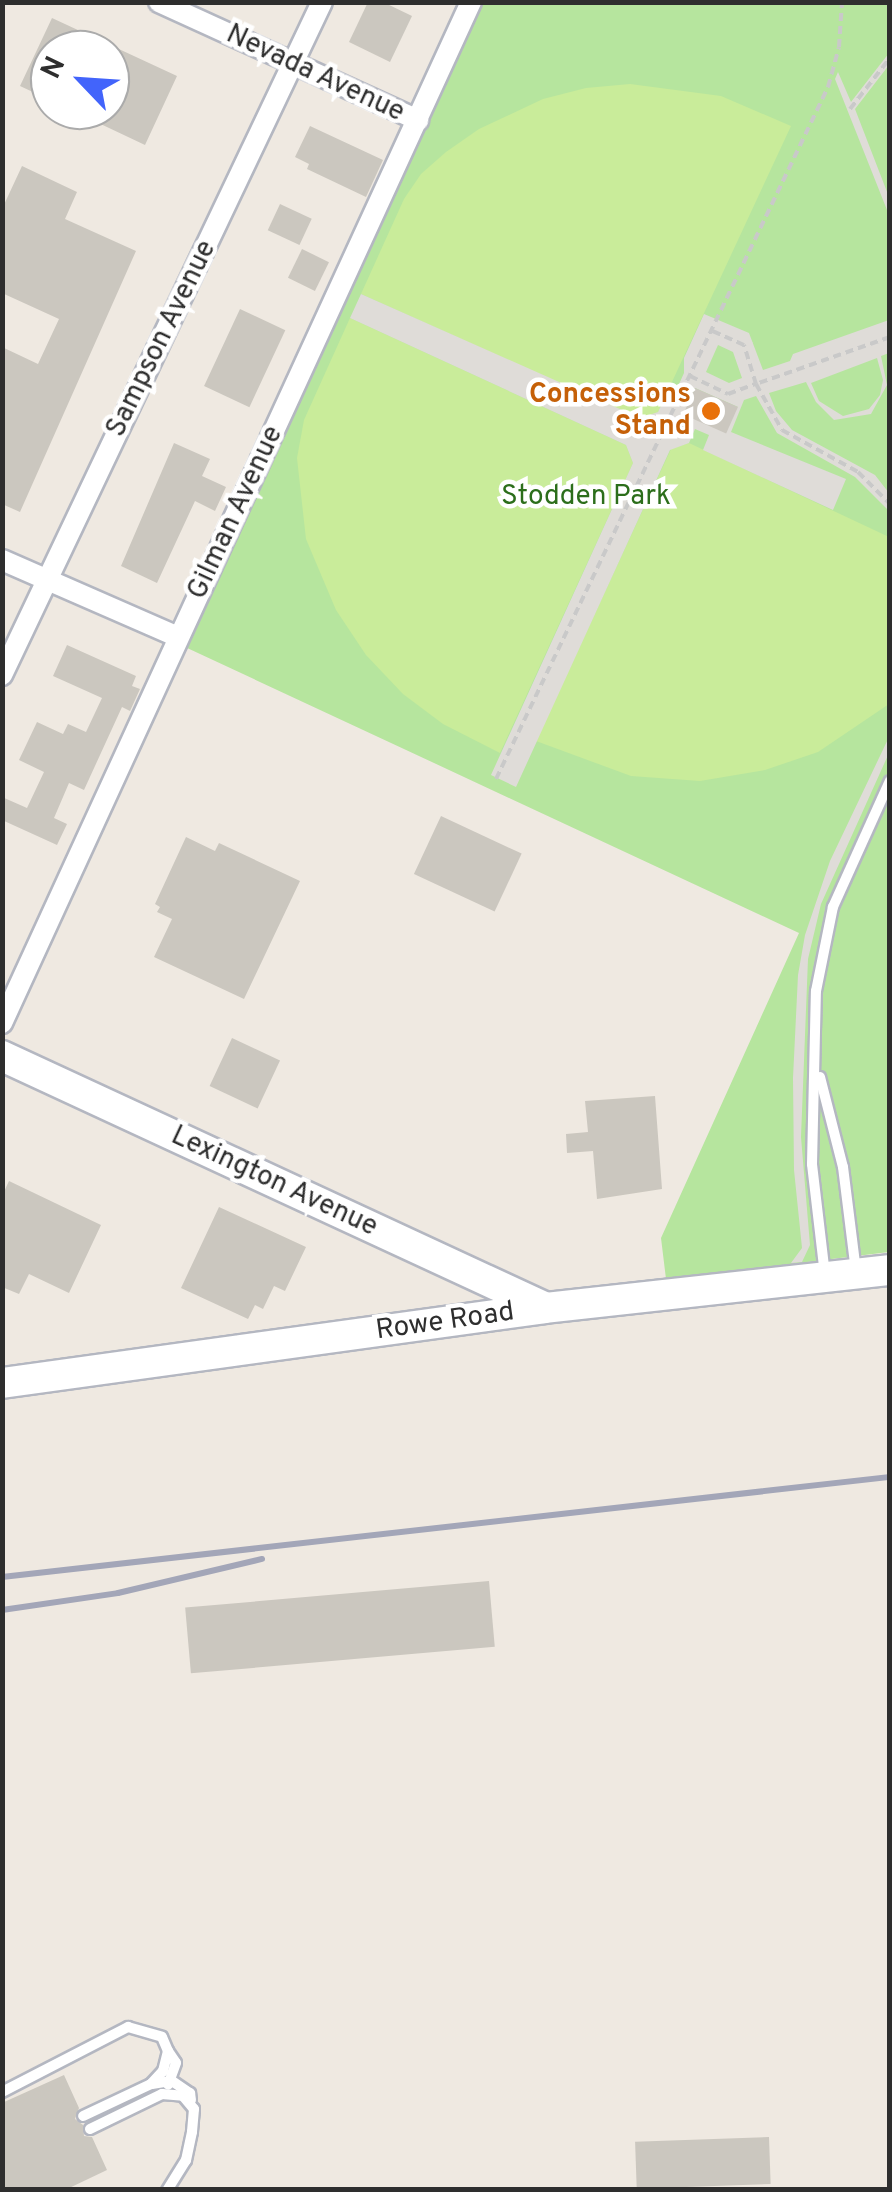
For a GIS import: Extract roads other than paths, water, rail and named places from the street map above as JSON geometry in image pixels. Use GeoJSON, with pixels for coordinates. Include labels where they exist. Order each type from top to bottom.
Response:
{"type":"FeatureCollection","features":[{"type":"Feature","properties":{"kind":"main road","name":"Lexington Avenue"},"geometry":{"type":"LineString","coordinates":[[2,1056],[545,1308]]}},
{"type":"Feature","properties":{"kind":"main road","name":"Rowe Road"},"geometry":{"type":"LineString","coordinates":[[2,1382],[545,1308],[890,1270]]}},
{"type":"Feature","properties":{"kind":"street","name":"Nevada Avenue"},"geometry":{"type":"LineString","coordinates":[[158,2],[418,120]]}},
{"type":"Feature","properties":{"kind":"street","name":"Sampson Avenue"},"geometry":{"type":"LineString","coordinates":[[2,675],[322,2]]}},
{"type":"Feature","properties":{"kind":"street","name":"Gilman Avenue"},"geometry":{"type":"LineString","coordinates":[[2,1023],[471,2]]}},
{"type":"Feature","properties":{"kind":"street"},"geometry":{"type":"LineString","coordinates":[[2,560],[178,637]]}},
{"type":"Feature","properties":{"kind":"lane"},"geometry":{"type":"LineString","coordinates":[[825,1278],[812,1164],[816,991],[833,907],[890,781]]}},
{"type":"Feature","properties":{"kind":"lane"},"geometry":{"type":"LineString","coordinates":[[816,1066],[843,1167],[857,1274]]}},
{"type":"Feature","properties":{"kind":"lane"},"geometry":{"type":"LineString","coordinates":[[2,2092],[128,2028],[162,2037],[176,2063],[172,2081],[162,2094],[90,2129]]}},
{"type":"Feature","properties":{"kind":"lane"},"geometry":{"type":"LineString","coordinates":[[151,2084],[163,2072],[168,2051]]}},
{"type":"Feature","properties":{"kind":"lane"},"geometry":{"type":"LineString","coordinates":[[83,2116],[151,2084],[172,2081],[190,2093],[194,2110],[186,2160],[166,2190]]}},
{"type":"Feature","properties":{"kind":"lane"},"geometry":{"type":"LineString","coordinates":[[162,2094],[183,2096],[194,2110]]}},
{"type":"Feature","properties":{"kind":"railway"},"geometry":{"type":"LineString","coordinates":[[2,1577],[890,1477]]}},
{"type":"Feature","properties":{"kind":"railway"},"geometry":{"type":"LineString","coordinates":[[2,1610],[118,1593],[262,1559]]}},
{"type":"Feature","properties":{"kind":"place","name":"Concessions Stand"},"geometry":{"type":"Point","coordinates":[711,411]}},
{"type":"Feature","properties":{"kind":"park label","name":"Stodden Park"},"geometry":{"type":"Point","coordinates":[586,497]}}]}
